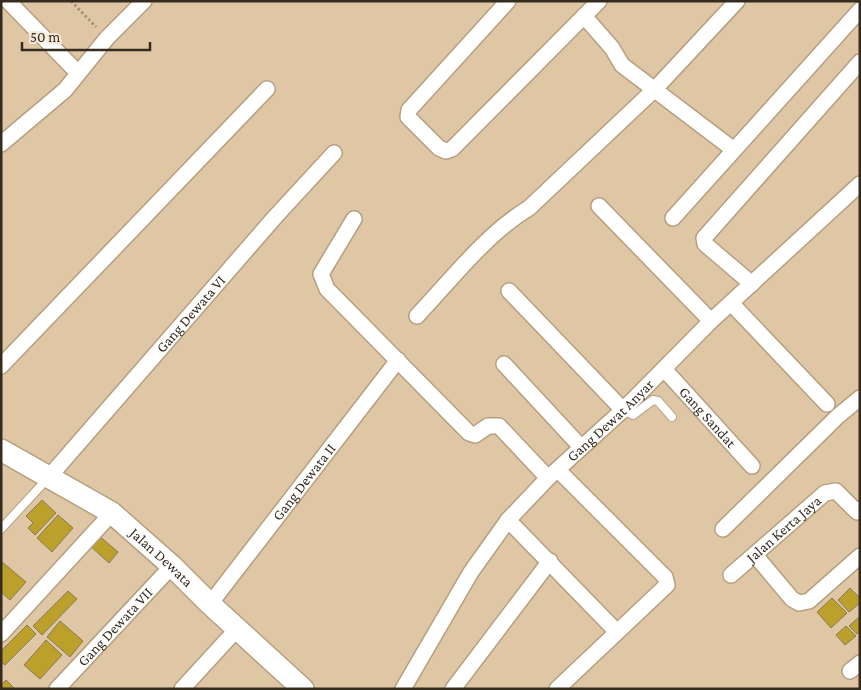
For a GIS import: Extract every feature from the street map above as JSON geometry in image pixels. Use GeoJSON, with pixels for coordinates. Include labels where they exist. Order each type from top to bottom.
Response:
{"type":"FeatureCollection","features":[{"type":"Feature","properties":{"kind":"street"},"geometry":{"type":"LineString","coordinates":[[8,1],[77,72]]}},
{"type":"Feature","properties":{"kind":"street"},"geometry":{"type":"LineString","coordinates":[[1,144],[52,102],[107,38],[144,1]]}},
{"type":"Feature","properties":{"kind":"street"},"geometry":{"type":"LineString","coordinates":[[508,1],[409,110],[408,117],[413,124],[446,151],[452,149],[599,1]]}},
{"type":"Feature","properties":{"kind":"street"},"geometry":{"type":"LineString","coordinates":[[417,316],[497,232],[514,217],[529,208],[655,89],[737,1]]}},
{"type":"Feature","properties":{"kind":"street"},"geometry":{"type":"LineString","coordinates":[[673,218],[860,10]]}},
{"type":"Feature","properties":{"kind":"street"},"geometry":{"type":"LineString","coordinates":[[584,16],[612,48],[622,65],[734,150]]}},
{"type":"Feature","properties":{"kind":"street"},"geometry":{"type":"LineString","coordinates":[[752,284],[705,244],[704,238],[860,62]]}},
{"type":"Feature","properties":{"kind":"street"},"geometry":{"type":"LineString","coordinates":[[1,366],[267,89]]}},
{"type":"Feature","properties":{"kind":"street","name":"Gang Dewata VI"},"geometry":{"type":"LineString","coordinates":[[49,476],[275,217],[334,153]]}},
{"type":"Feature","properties":{"kind":"street","name":"Gang Dewat Anyar"},"geometry":{"type":"LineString","coordinates":[[403,689],[471,572],[508,520],[581,447],[664,370],[711,321],[860,184]]}},
{"type":"Feature","properties":{"kind":"street"},"geometry":{"type":"LineString","coordinates":[[599,206],[711,321]]}},
{"type":"Feature","properties":{"kind":"street"},"geometry":{"type":"LineString","coordinates":[[354,219],[321,274],[327,289],[469,433],[475,436],[488,426],[499,426],[553,474],[667,582],[662,592],[557,689]]}},
{"type":"Feature","properties":{"kind":"street"},"geometry":{"type":"LineString","coordinates":[[509,291],[623,410]]}},
{"type":"Feature","properties":{"kind":"street"},"geometry":{"type":"LineString","coordinates":[[731,303],[826,404]]}},
{"type":"Feature","properties":{"kind":"street","name":"Gang Dewata II"},"geometry":{"type":"LineString","coordinates":[[210,604],[398,360]]}},
{"type":"Feature","properties":{"kind":"street"},"geometry":{"type":"LineString","coordinates":[[504,364],[581,447]]}},
{"type":"Feature","properties":{"kind":"street","name":"Gang Sandat"},"geometry":{"type":"LineString","coordinates":[[664,370],[752,466]]}},
{"type":"Feature","properties":{"kind":"street"},"geometry":{"type":"LineString","coordinates":[[723,528],[838,416],[860,398]]}},
{"type":"Feature","properties":{"kind":"street","name":"Jalan Dewata"},"geometry":{"type":"LineString","coordinates":[[1,450],[112,513],[172,566],[210,604],[303,689]]}},
{"type":"Feature","properties":{"kind":"street","name":"Jalan Kerta Jaya"},"geometry":{"type":"LineString","coordinates":[[731,575],[829,491],[840,493],[859,512]]}},
{"type":"Feature","properties":{"kind":"street"},"geometry":{"type":"LineString","coordinates":[[1,634],[112,513]]}},
{"type":"Feature","properties":{"kind":"street"},"geometry":{"type":"LineString","coordinates":[[508,520],[550,561],[617,632]]}},
{"type":"Feature","properties":{"kind":"street"},"geometry":{"type":"LineString","coordinates":[[755,555],[792,599],[799,603],[809,601],[860,556]]}},
{"type":"Feature","properties":{"kind":"street"},"geometry":{"type":"LineString","coordinates":[[453,689],[550,561]]}},
{"type":"Feature","properties":{"kind":"street","name":"Gang Dewata VII"},"geometry":{"type":"LineString","coordinates":[[57,689],[172,566]]}},
{"type":"Feature","properties":{"kind":"street"},"geometry":{"type":"LineString","coordinates":[[182,689],[237,629]]}},
{"type":"Feature","properties":{"kind":"lane"},"geometry":{"type":"LineString","coordinates":[[623,410],[633,415],[653,400],[658,401],[672,417]]}},
{"type":"Feature","properties":{"kind":"lane"},"geometry":{"type":"LineString","coordinates":[[1,529],[49,476]]}},
{"type":"Feature","properties":{"kind":"path"},"geometry":{"type":"LineString","coordinates":[[71,1],[107,38]]}},
{"type":"Feature","properties":{"kind":"building"},"geometry":{"type":"Polygon","coordinates":[[[42,500],[56,513],[35,535],[28,528],[33,523],[26,516],[42,500]]]}},
{"type":"Feature","properties":{"kind":"building"},"geometry":{"type":"Polygon","coordinates":[[[58,515],[73,528],[52,552],[37,538],[58,515]]]}},
{"type":"Feature","properties":{"kind":"building"},"geometry":{"type":"Polygon","coordinates":[[[97,534],[118,552],[109,563],[88,544],[97,534]]]}},
{"type":"Feature","properties":{"kind":"building"},"geometry":{"type":"Polygon","coordinates":[[[1,561],[26,582],[10,600],[1,592],[1,561]]]}},
{"type":"Feature","properties":{"kind":"building"},"geometry":{"type":"Polygon","coordinates":[[[850,588],[860,598],[860,603],[849,612],[838,600],[850,588]]]}},
{"type":"Feature","properties":{"kind":"building"},"geometry":{"type":"Polygon","coordinates":[[[68,591],[77,599],[42,635],[33,626],[68,591]]]}},
{"type":"Feature","properties":{"kind":"building"},"geometry":{"type":"Polygon","coordinates":[[[832,598],[847,613],[831,628],[817,612],[832,598]]]}},
{"type":"Feature","properties":{"kind":"building"},"geometry":{"type":"Polygon","coordinates":[[[860,616],[860,631],[857,634],[849,626],[860,616]]]}},
{"type":"Feature","properties":{"kind":"building"},"geometry":{"type":"Polygon","coordinates":[[[60,621],[83,641],[70,657],[47,637],[60,621]]]}},
{"type":"Feature","properties":{"kind":"building"},"geometry":{"type":"Polygon","coordinates":[[[27,625],[36,634],[5,665],[1,662],[1,651],[27,625]]]}},
{"type":"Feature","properties":{"kind":"building"},"geometry":{"type":"Polygon","coordinates":[[[846,626],[856,636],[845,645],[836,635],[846,626]]]}},
{"type":"Feature","properties":{"kind":"building"},"geometry":{"type":"Polygon","coordinates":[[[46,640],[62,655],[40,679],[24,665],[46,640]]]}},
{"type":"Feature","properties":{"kind":"building"},"geometry":{"type":"Polygon","coordinates":[[[6,680],[15,689],[1,689],[1,685],[6,680]]]}}]}
